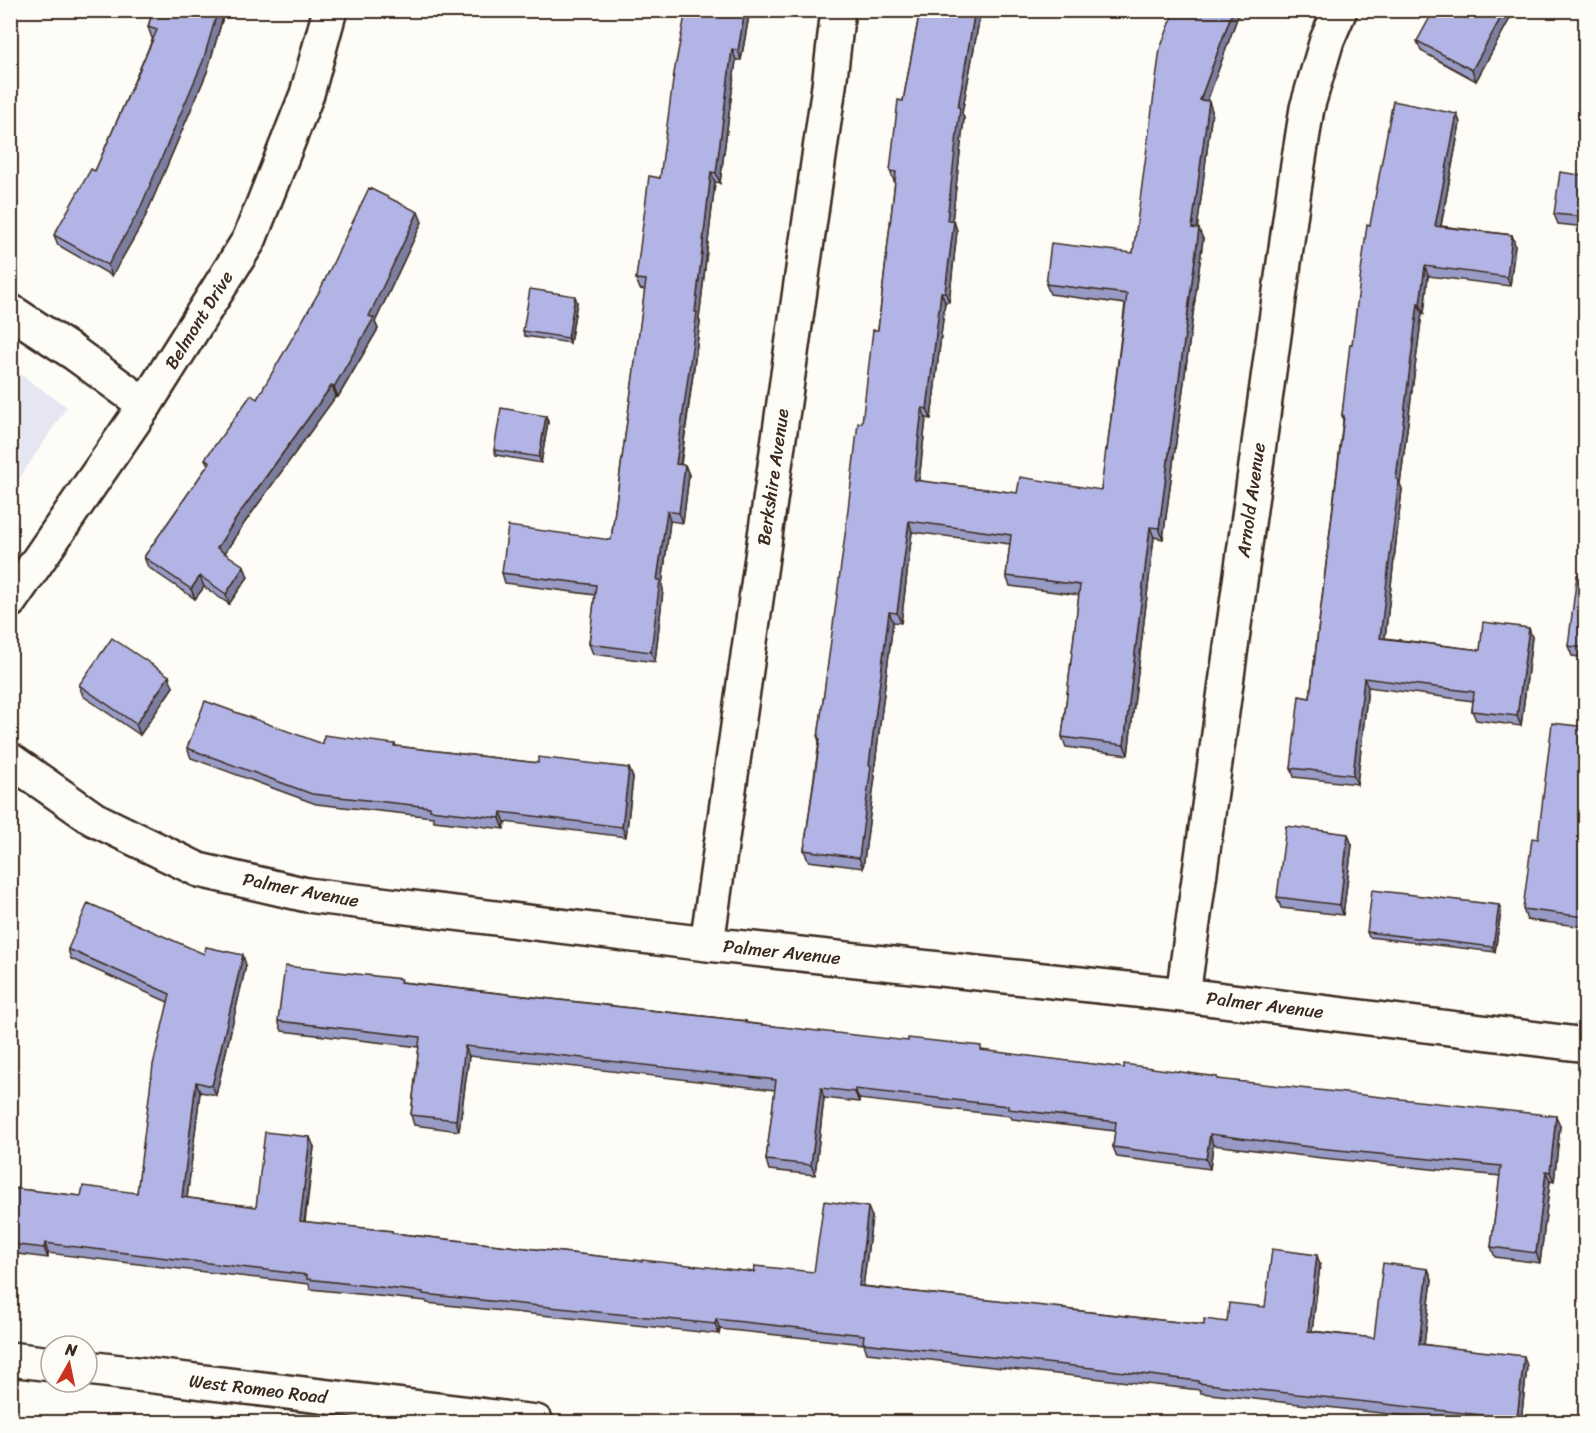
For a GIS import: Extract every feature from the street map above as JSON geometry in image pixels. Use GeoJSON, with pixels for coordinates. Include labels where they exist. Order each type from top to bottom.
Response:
{"type":"FeatureCollection","features":[{"type":"Feature","properties":{"kind":"street","name":"Belmont Drive"},"geometry":{"type":"LineString","coordinates":[[10,601],[145,405],[249,240],[307,94],[330,10]]}},
{"type":"Feature","properties":{"kind":"street","name":"Berkshire Avenue"},"geometry":{"type":"LineString","coordinates":[[707,944],[838,10]]}},
{"type":"Feature","properties":{"kind":"street","name":"Arnold Avenue"},"geometry":{"type":"LineString","coordinates":[[1183,995],[1293,190],[1307,108],[1327,40],[1340,10]]}},
{"type":"Feature","properties":{"kind":"street"},"geometry":{"type":"LineString","coordinates":[[10,311],[74,352],[145,405]]}},
{"type":"Feature","properties":{"kind":"street","name":"Palmer Avenue"},"geometry":{"type":"LineString","coordinates":[[10,760],[94,819],[199,870],[307,896],[707,944],[1183,995],[1586,1045]]}},
{"type":"Feature","properties":{"kind":"street"},"geometry":{"type":"LineString","coordinates":[[10,1359],[39,1363]]}},
{"type":"Feature","properties":{"kind":"street","name":"West Romeo Road"},"geometry":{"type":"LineString","coordinates":[[99,1369],[536,1422]]}},
{"type":"Feature","properties":{"kind":"shaded area"},"geometry":{"type":"Polygon","coordinates":[[[11,368],[67,407],[11,491],[11,368]]]}},
{"type":"Feature","properties":{"kind":"building"},"geometry":{"type":"Polygon","coordinates":[[[153,10],[218,10],[203,61],[139,211],[108,265],[54,235],[91,169],[95,171],[157,30],[148,27],[153,10]]]}},
{"type":"Feature","properties":{"kind":"building"},"geometry":{"type":"Polygon","coordinates":[[[686,10],[745,10],[738,50],[732,49],[716,173],[711,172],[695,312],[697,312],[676,464],[685,465],[679,513],[667,511],[657,580],[660,580],[651,652],[589,644],[596,585],[502,573],[508,526],[611,540],[646,280],[636,279],[649,176],[660,178],[674,73],[686,10]]]}},
{"type":"Feature","properties":{"kind":"building"},"geometry":{"type":"Polygon","coordinates":[[[920,10],[975,10],[958,107],[960,108],[947,220],[954,221],[945,292],[941,292],[927,409],[922,408],[914,480],[1017,493],[1020,477],[1101,490],[1127,294],[1046,284],[1051,243],[1133,253],[1160,49],[1175,10],[1233,10],[1200,100],[1209,101],[1192,228],[1199,229],[1159,528],[1150,527],[1124,745],[1062,737],[1080,585],[1006,576],[1011,535],[909,521],[897,613],[889,612],[859,858],[804,850],[820,739],[818,738],[858,423],[862,423],[873,330],[878,330],[896,172],[890,171],[898,100],[903,101],[920,10]]]}},
{"type":"Feature","properties":{"kind":"building"},"geometry":{"type":"Polygon","coordinates":[[[1434,10],[1505,10],[1472,70],[1417,41],[1434,10]]]}},
{"type":"Feature","properties":{"kind":"building"},"geometry":{"type":"Polygon","coordinates":[[[1393,101],[1457,114],[1435,226],[1512,235],[1507,277],[1425,266],[1420,304],[1418,303],[1396,479],[1399,480],[1380,638],[1480,650],[1483,622],[1529,628],[1517,716],[1472,711],[1474,692],[1364,678],[1353,775],[1291,768],[1299,696],[1310,698],[1344,416],[1342,415],[1350,344],[1352,344],[1367,224],[1370,225],[1393,101]]]}},
{"type":"Feature","properties":{"kind":"building"},"geometry":{"type":"Polygon","coordinates":[[[1560,172],[1586,176],[1586,217],[1554,214],[1560,172]]]}},
{"type":"Feature","properties":{"kind":"building"},"geometry":{"type":"Polygon","coordinates":[[[369,188],[418,212],[369,316],[374,318],[334,387],[332,385],[217,548],[244,566],[226,594],[200,576],[191,589],[144,557],[210,462],[205,459],[251,395],[257,399],[319,292],[369,188]]]}},
{"type":"Feature","properties":{"kind":"building"},"geometry":{"type":"Polygon","coordinates":[[[530,289],[575,296],[568,338],[523,331],[530,289]]]}},
{"type":"Feature","properties":{"kind":"building"},"geometry":{"type":"Polygon","coordinates":[[[501,408],[546,416],[539,457],[494,450],[501,408]]]}},
{"type":"Feature","properties":{"kind":"building"},"geometry":{"type":"Polygon","coordinates":[[[1577,575],[1586,576],[1586,648],[1568,646],[1577,575]]]}},
{"type":"Feature","properties":{"kind":"building"},"geometry":{"type":"Polygon","coordinates":[[[112,638],[169,676],[136,724],[79,685],[112,638]]]}},
{"type":"Feature","properties":{"kind":"building"},"geometry":{"type":"Polygon","coordinates":[[[205,701],[323,744],[324,735],[395,744],[394,746],[538,763],[538,757],[629,768],[622,827],[501,812],[500,818],[430,810],[430,807],[312,794],[187,748],[205,701]]]}},
{"type":"Feature","properties":{"kind":"building"},"geometry":{"type":"Polygon","coordinates":[[[1552,723],[1586,727],[1585,917],[1523,909],[1532,838],[1538,839],[1552,723]]]}},
{"type":"Feature","properties":{"kind":"building"},"geometry":{"type":"Polygon","coordinates":[[[1286,826],[1348,834],[1340,905],[1277,897],[1286,826]]]}},
{"type":"Feature","properties":{"kind":"building"},"geometry":{"type":"Polygon","coordinates":[[[1372,890],[1499,905],[1493,947],[1367,932],[1372,890]]]}},
{"type":"Feature","properties":{"kind":"building"},"geometry":{"type":"Polygon","coordinates":[[[88,903],[204,954],[206,947],[243,955],[212,1086],[196,1082],[182,1197],[256,1207],[265,1132],[310,1137],[300,1221],[754,1272],[755,1266],[814,1272],[824,1201],[868,1207],[859,1286],[1204,1325],[1204,1319],[1227,1322],[1229,1303],[1265,1307],[1272,1249],[1317,1255],[1308,1331],[1374,1338],[1383,1263],[1428,1269],[1419,1344],[1524,1356],[1517,1419],[863,1343],[864,1335],[716,1319],[715,1324],[423,1294],[423,1292],[307,1279],[307,1275],[45,1243],[44,1248],[10,1244],[10,1188],[81,1196],[83,1186],[137,1193],[153,1065],[170,994],[68,949],[88,903]]]}},
{"type":"Feature","properties":{"kind":"building"},"geometry":{"type":"Polygon","coordinates":[[[285,966],[401,979],[400,982],[746,1021],[746,1023],[908,1041],[908,1038],[981,1046],[981,1050],[1124,1068],[1124,1064],[1217,1077],[1217,1079],[1556,1116],[1550,1172],[1546,1171],[1536,1253],[1491,1247],[1501,1166],[1318,1148],[1210,1134],[1206,1159],[1113,1147],[1116,1122],[1008,1109],[1008,1106],[855,1089],[855,1092],[821,1088],[811,1165],[766,1160],[776,1080],[465,1046],[456,1120],[411,1115],[420,1037],[278,1021],[285,966]]]}}]}
